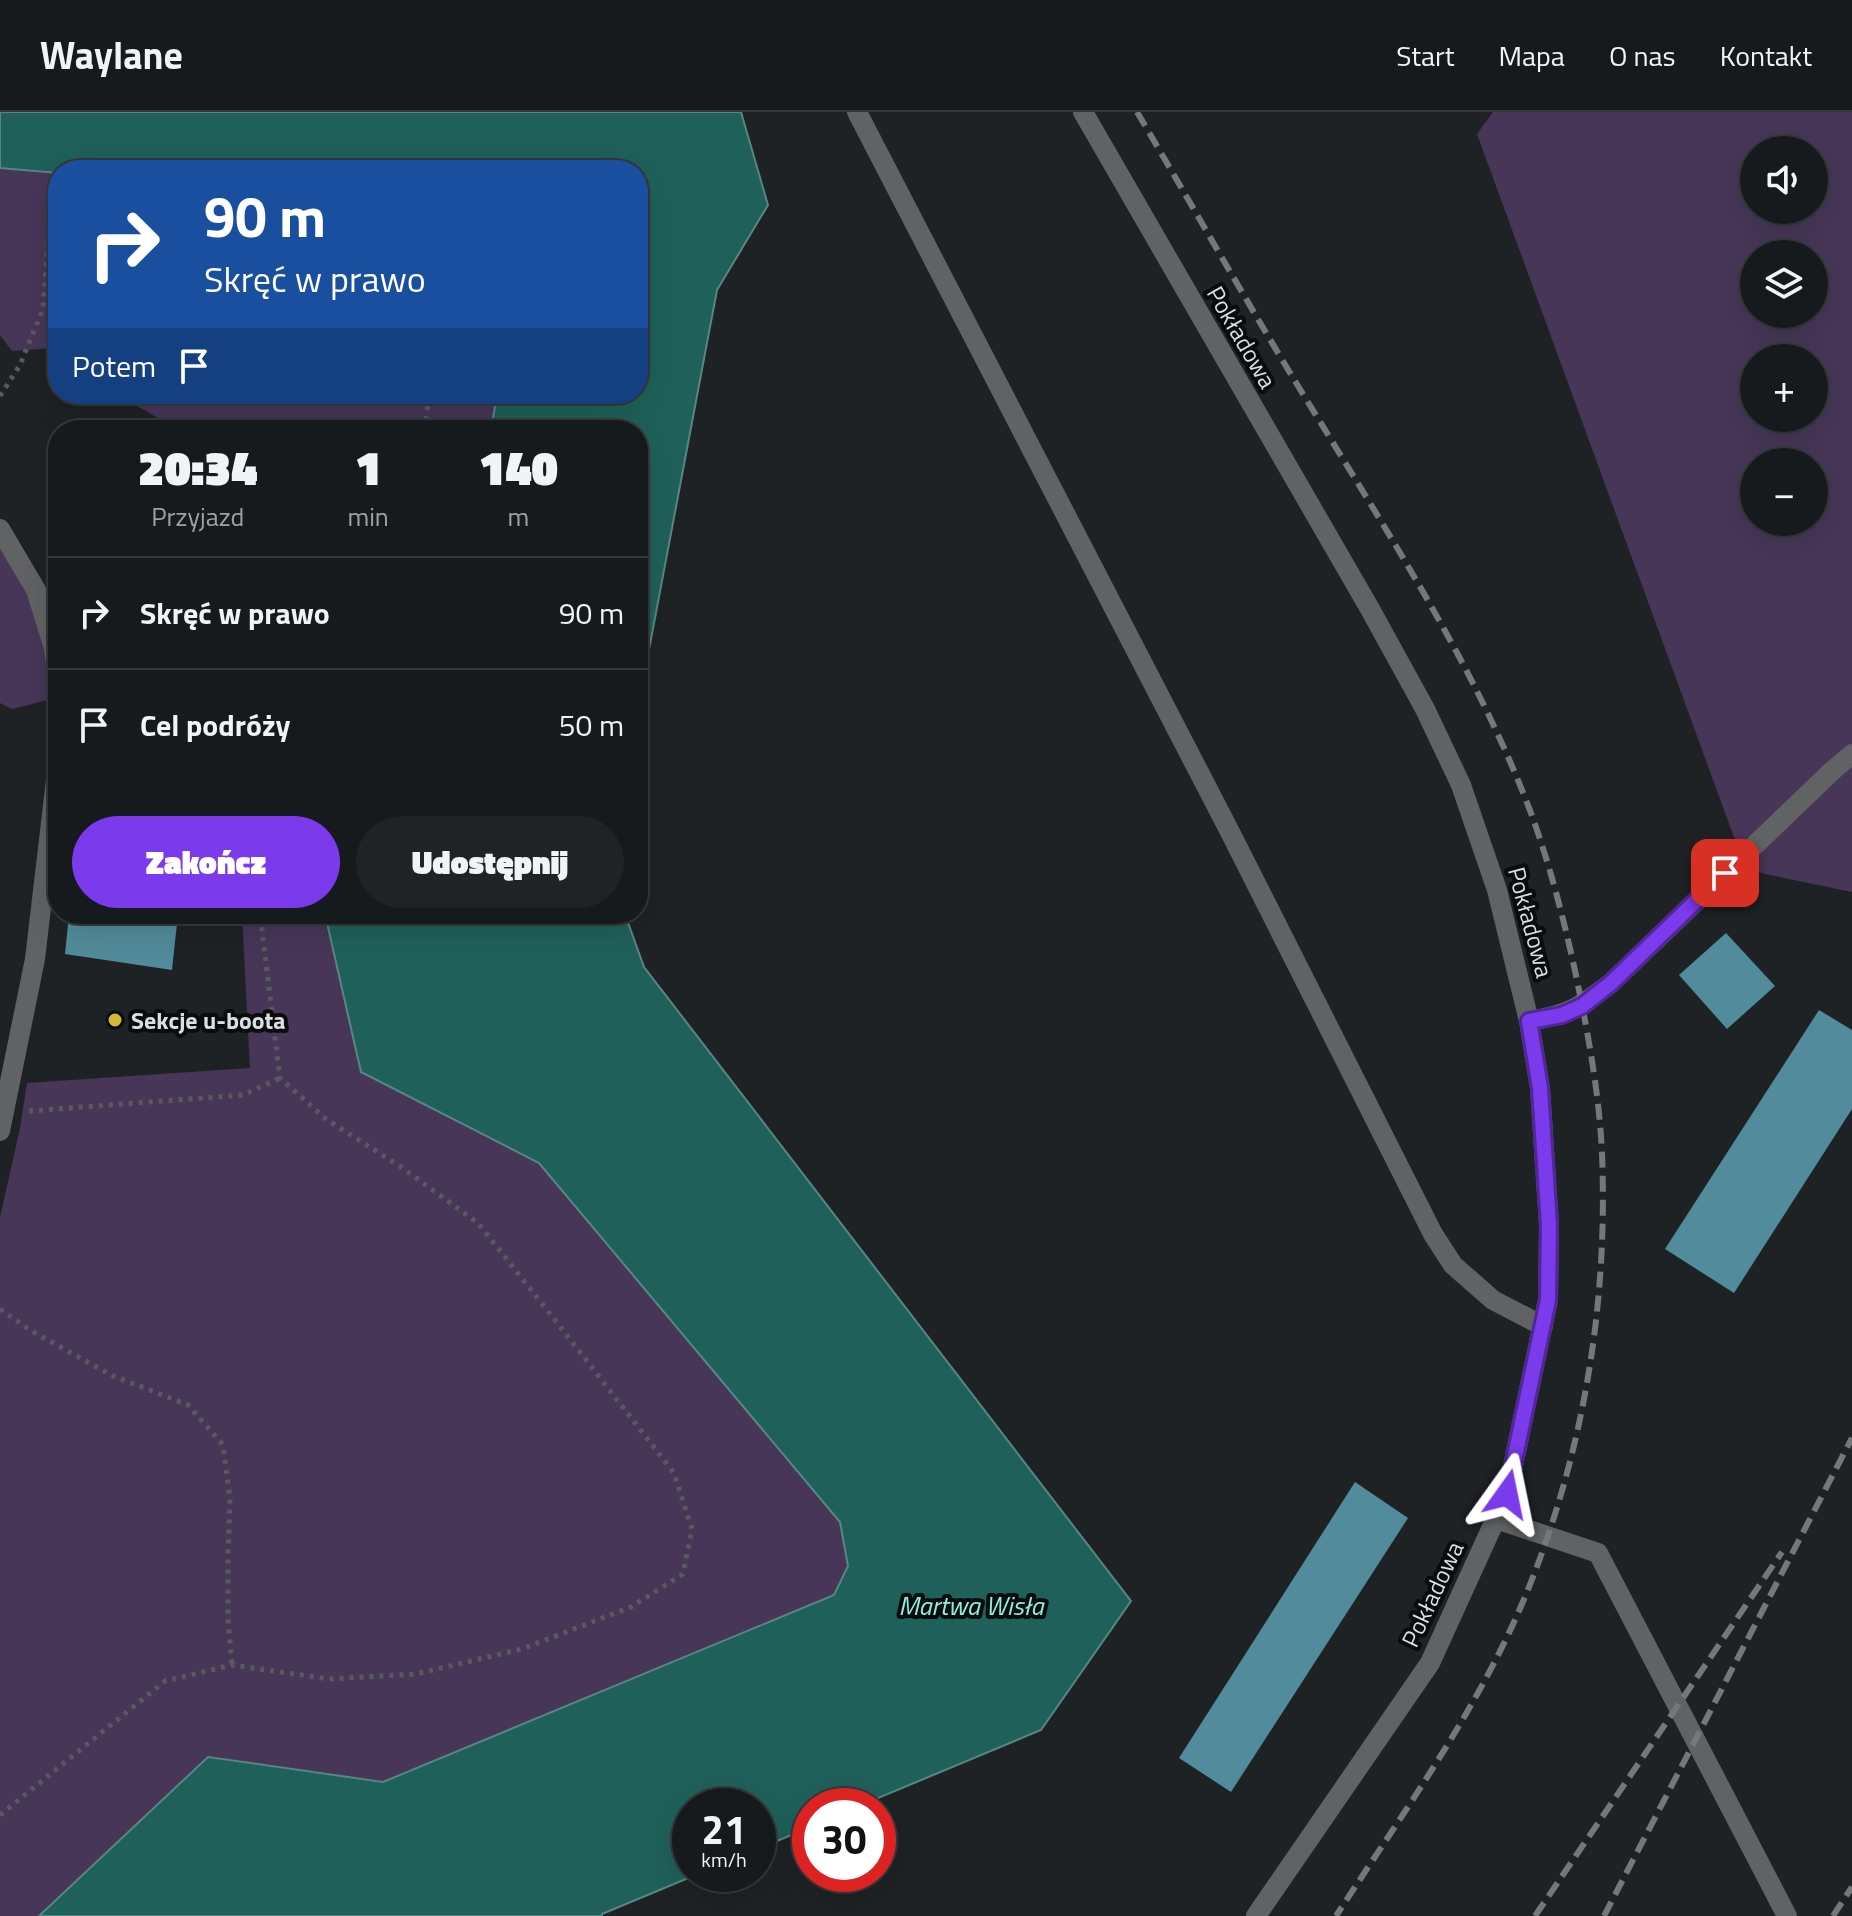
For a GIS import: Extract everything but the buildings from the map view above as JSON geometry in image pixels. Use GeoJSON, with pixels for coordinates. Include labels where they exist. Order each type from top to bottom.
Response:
{"type":"FeatureCollection","features":[{"type":"Feature","properties":{"kind":"street"},"geometry":{"type":"LineString","coordinates":[[857,112],[1433,1234],[1453,1265],[1493,1300],[1543,1326]]}},
{"type":"Feature","properties":{"kind":"street","name":"Pokładowa"},"geometry":{"type":"LineString","coordinates":[[1083,112],[1370,609],[1425,709],[1461,785],[1497,890],[1529,1021],[1540,1088],[1549,1225],[1548,1300],[1507,1494],[1430,1663],[1256,1916]]}},
{"type":"Feature","properties":{"kind":"street"},"geometry":{"type":"LineString","coordinates":[[0,529],[36,590],[48,629]]}},
{"type":"Feature","properties":{"kind":"street"},"geometry":{"type":"LineString","coordinates":[[1529,1021],[1562,1015],[1582,1006],[1611,983],[1852,754]]}},
{"type":"Feature","properties":{"kind":"street"},"geometry":{"type":"LineString","coordinates":[[1,1119],[35,959],[48,848]]}},
{"type":"Feature","properties":{"kind":"street"},"geometry":{"type":"LineString","coordinates":[[1496,1519],[1598,1553],[1787,1916]]}},
{"type":"Feature","properties":{"kind":"path"},"geometry":{"type":"LineString","coordinates":[[0,396],[20,365],[43,309],[48,243]]}},
{"type":"Feature","properties":{"kind":"path"},"geometry":{"type":"LineString","coordinates":[[0,1815],[165,1681],[232,1665],[329,1679],[416,1674],[522,1649],[631,1607],[683,1574],[692,1529],[674,1473],[478,1223],[401,1167],[326,1119],[280,1078],[261,924]]}},
{"type":"Feature","properties":{"kind":"path"},"geometry":{"type":"LineString","coordinates":[[1,1119],[243,1095],[280,1078]]}},
{"type":"Feature","properties":{"kind":"path"},"geometry":{"type":"LineString","coordinates":[[0,1309],[30,1330],[111,1375],[188,1405],[223,1445],[230,1500],[228,1573],[232,1665]]}},
{"type":"Feature","properties":{"kind":"shaded area"},"geometry":{"type":"Polygon","coordinates":[[[1493,112],[1852,112],[1852,892],[1746,870],[1477,134],[1493,112]]]}},
{"type":"Feature","properties":{"kind":"shaded area"},"geometry":{"type":"Polygon","coordinates":[[[0,168],[48,172],[48,348],[12,351],[0,335],[0,168]]]}},
{"type":"Feature","properties":{"kind":"shaded area"},"geometry":{"type":"Polygon","coordinates":[[[134,404],[555,404],[552,420],[161,420],[134,404]]]}},
{"type":"Feature","properties":{"kind":"shaded area"},"geometry":{"type":"Polygon","coordinates":[[[0,543],[9,552],[48,645],[48,700],[12,709],[0,703],[0,543]]]}},
{"type":"Feature","properties":{"kind":"shaded area"},"geometry":{"type":"Polygon","coordinates":[[[243,924],[470,924],[938,1554],[347,1916],[0,1916],[0,1217],[27,1083],[250,1068],[243,924]]]}},
{"type":"Feature","properties":{"kind":"water"},"geometry":{"type":"Polygon","coordinates":[[[0,112],[741,112],[768,205],[717,290],[648,655],[648,420],[493,420],[495,404],[648,404],[648,160],[48,160],[48,172],[0,168],[0,112]]]}},
{"type":"Feature","properties":{"kind":"water","name":"Martwa Wisła"},"geometry":{"type":"Polygon","coordinates":[[[327,924],[629,924],[644,967],[1131,1601],[1041,1730],[896,1791],[896,1788],[792,1788],[792,1835],[776,1841],[776,1788],[672,1788],[672,1885],[602,1916],[39,1916],[208,1757],[383,1782],[834,1595],[848,1566],[840,1522],[539,1163],[361,1072],[327,924]]]}},
{"type":"Feature","properties":{"kind":"railway"},"geometry":{"type":"LineString","coordinates":[[1137,112],[1429,603],[1503,746],[1532,816],[1558,901],[1574,966],[1598,1106],[1603,1208],[1596,1317],[1579,1425],[1550,1530],[1531,1582],[1491,1670],[1442,1754],[1336,1916]]}},
{"type":"Feature","properties":{"kind":"railway"},"geometry":{"type":"LineString","coordinates":[[1604,1916],[1852,1438]]}},
{"type":"Feature","properties":{"kind":"railway"},"geometry":{"type":"LineString","coordinates":[[1535,1916],[1782,1552]]}},
{"type":"Feature","properties":{"kind":"railway"},"geometry":{"type":"LineString","coordinates":[[1833,1916],[1852,1887]]}},
{"type":"Feature","properties":{"kind":"place","name":"Sekcje u-boota"},"geometry":{"type":"Point","coordinates":[115,1020]}},
{"type":"Feature","properties":{"kind":"route"},"geometry":{"type":"LineString","coordinates":[[1507,1494],[1548,1300],[1549,1225],[1540,1088],[1529,1021],[1562,1015],[1582,1006],[1611,983],[1725,873]]}}]}
